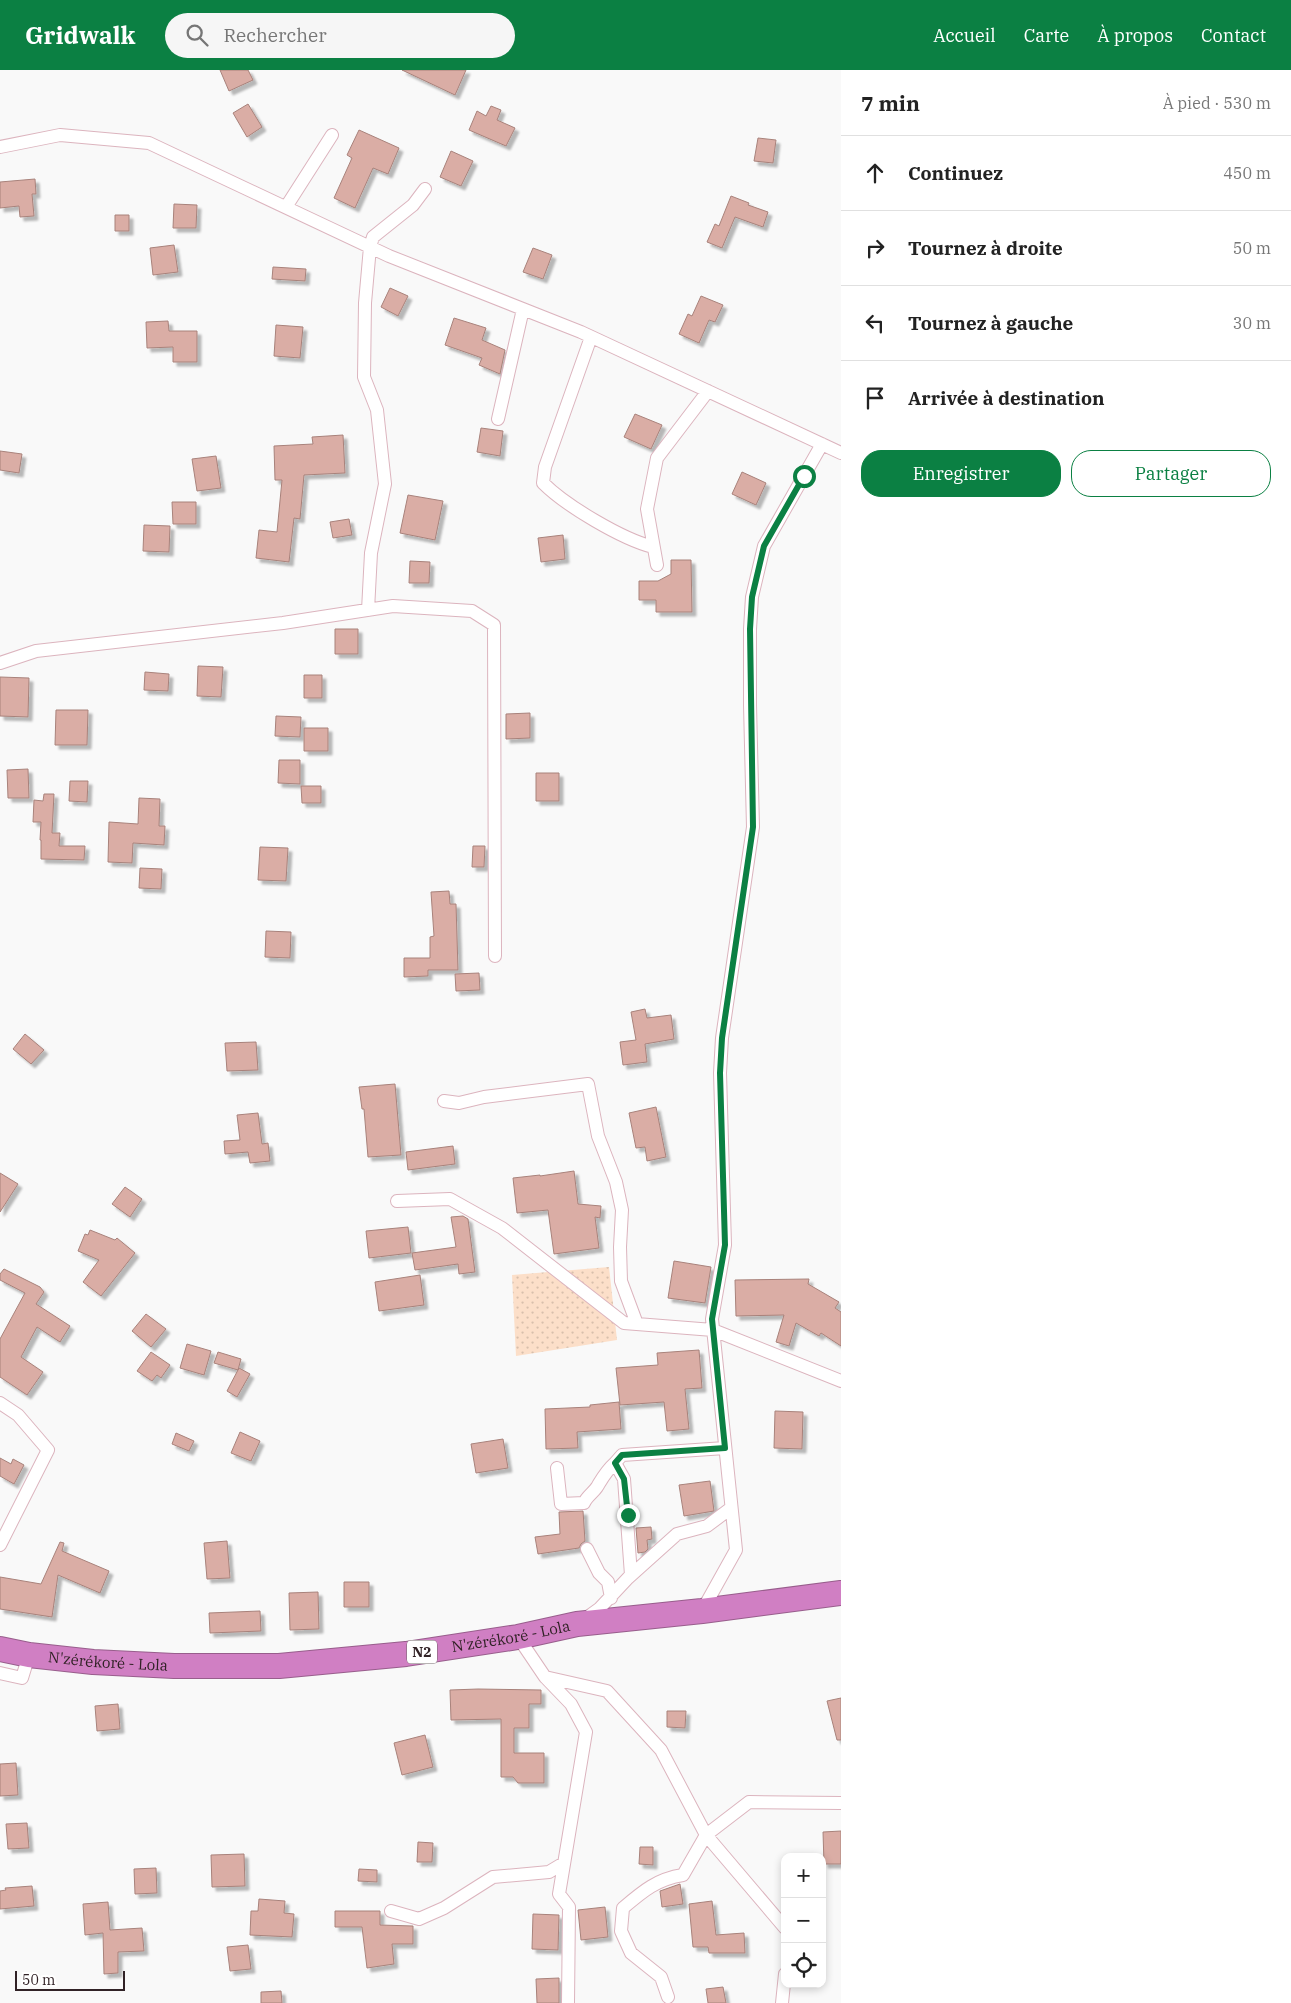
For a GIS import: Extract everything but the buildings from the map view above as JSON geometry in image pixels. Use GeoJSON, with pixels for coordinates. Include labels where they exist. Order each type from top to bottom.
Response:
{"type":"FeatureCollection","features":[{"type":"Feature","properties":{"kind":"highway","name":"N'zérékoré - Lola"},"geometry":{"type":"LineString","coordinates":[[1,1648],[28,1655],[93,1662],[174,1666],[279,1666],[406,1654],[518,1637],[576,1624],[702,1611],[841,1593]]}},
{"type":"Feature","properties":{"kind":"street"},"geometry":{"type":"LineString","coordinates":[[0,147],[60,135],[149,143],[370,247],[591,337],[841,453]]}},
{"type":"Feature","properties":{"kind":"street"},"geometry":{"type":"LineString","coordinates":[[286,207],[332,135]]}},
{"type":"Feature","properties":{"kind":"street"},"geometry":{"type":"LineString","coordinates":[[368,610],[370,553],[385,484],[377,410],[364,377],[365,303],[370,247],[374,237],[413,205],[426,189]]}},
{"type":"Feature","properties":{"kind":"street"},"geometry":{"type":"LineString","coordinates":[[498,419],[522,309]]}},
{"type":"Feature","properties":{"kind":"street"},"geometry":{"type":"LineString","coordinates":[[591,337],[545,468],[543,484],[556,497],[635,542],[654,547]]}},
{"type":"Feature","properties":{"kind":"street"},"geometry":{"type":"LineString","coordinates":[[657,564],[647,509],[657,458],[708,391]]}},
{"type":"Feature","properties":{"kind":"street"},"geometry":{"type":"LineString","coordinates":[[702,1611],[736,1550],[712,1319],[725,1245],[720,1073],[722,1038],[753,827],[750,705],[752,597],[764,546],[822,444]]}},
{"type":"Feature","properties":{"kind":"street"},"geometry":{"type":"LineString","coordinates":[[0,663],[36,651],[283,624],[393,606],[472,611],[494,625],[495,956]]}},
{"type":"Feature","properties":{"kind":"street"},"geometry":{"type":"LineString","coordinates":[[444,1101],[459,1102],[588,1084],[598,1136],[616,1182],[622,1210],[621,1281],[637,1324]]}},
{"type":"Feature","properties":{"kind":"street"},"geometry":{"type":"LineString","coordinates":[[397,1201],[450,1199],[502,1228],[624,1323],[713,1330],[841,1381]]}},
{"type":"Feature","properties":{"kind":"street"},"geometry":{"type":"LineString","coordinates":[[0,1403],[18,1415],[48,1450],[0,1545]]}},
{"type":"Feature","properties":{"kind":"street"},"geometry":{"type":"LineString","coordinates":[[557,1468],[560,1504],[584,1503],[601,1477],[622,1455],[725,1448]]}},
{"type":"Feature","properties":{"kind":"street"},"geometry":{"type":"LineString","coordinates":[[615,1463],[624,1479],[632,1575]]}},
{"type":"Feature","properties":{"kind":"street"},"geometry":{"type":"LineString","coordinates":[[576,1624],[599,1610],[632,1575],[678,1534],[707,1526],[731,1508]]}},
{"type":"Feature","properties":{"kind":"street"},"geometry":{"type":"LineString","coordinates":[[587,1548],[598,1573],[608,1582],[611,1598]]}},
{"type":"Feature","properties":{"kind":"street"},"geometry":{"type":"LineString","coordinates":[[518,1637],[545,1677],[571,1704],[586,1732],[559,1894],[569,1907],[568,2003]]}},
{"type":"Feature","properties":{"kind":"street"},"geometry":{"type":"LineString","coordinates":[[0,1673],[22,1678],[28,1655]]}},
{"type":"Feature","properties":{"kind":"street"},"geometry":{"type":"LineString","coordinates":[[545,1677],[607,1692],[662,1750],[706,1835],[781,1923]]}},
{"type":"Feature","properties":{"kind":"street"},"geometry":{"type":"LineString","coordinates":[[668,1997],[660,1977],[632,1953],[621,1931],[623,1908],[640,1893],[665,1878],[684,1875],[706,1835],[749,1802],[841,1803]]}},
{"type":"Feature","properties":{"kind":"street"},"geometry":{"type":"LineString","coordinates":[[391,1911],[419,1919],[444,1908],[493,1877],[549,1872],[564,1863]]}},
{"type":"Feature","properties":{"kind":"street"},"geometry":{"type":"LineString","coordinates":[[782,2003],[784,1988]]}},
{"type":"Feature","properties":{"kind":"shaded area"},"geometry":{"type":"Polygon","coordinates":[[[609,1267],[617,1340],[516,1356],[512,1275],[609,1267]]]}},
{"type":"Feature","properties":{"kind":"route"},"geometry":{"type":"LineString","coordinates":[[628,1515],[624,1479],[615,1463],[622,1455],[725,1448],[712,1319],[725,1245],[720,1073],[722,1038],[753,827],[750,705],[752,597],[764,546],[804,476]]}}]}
